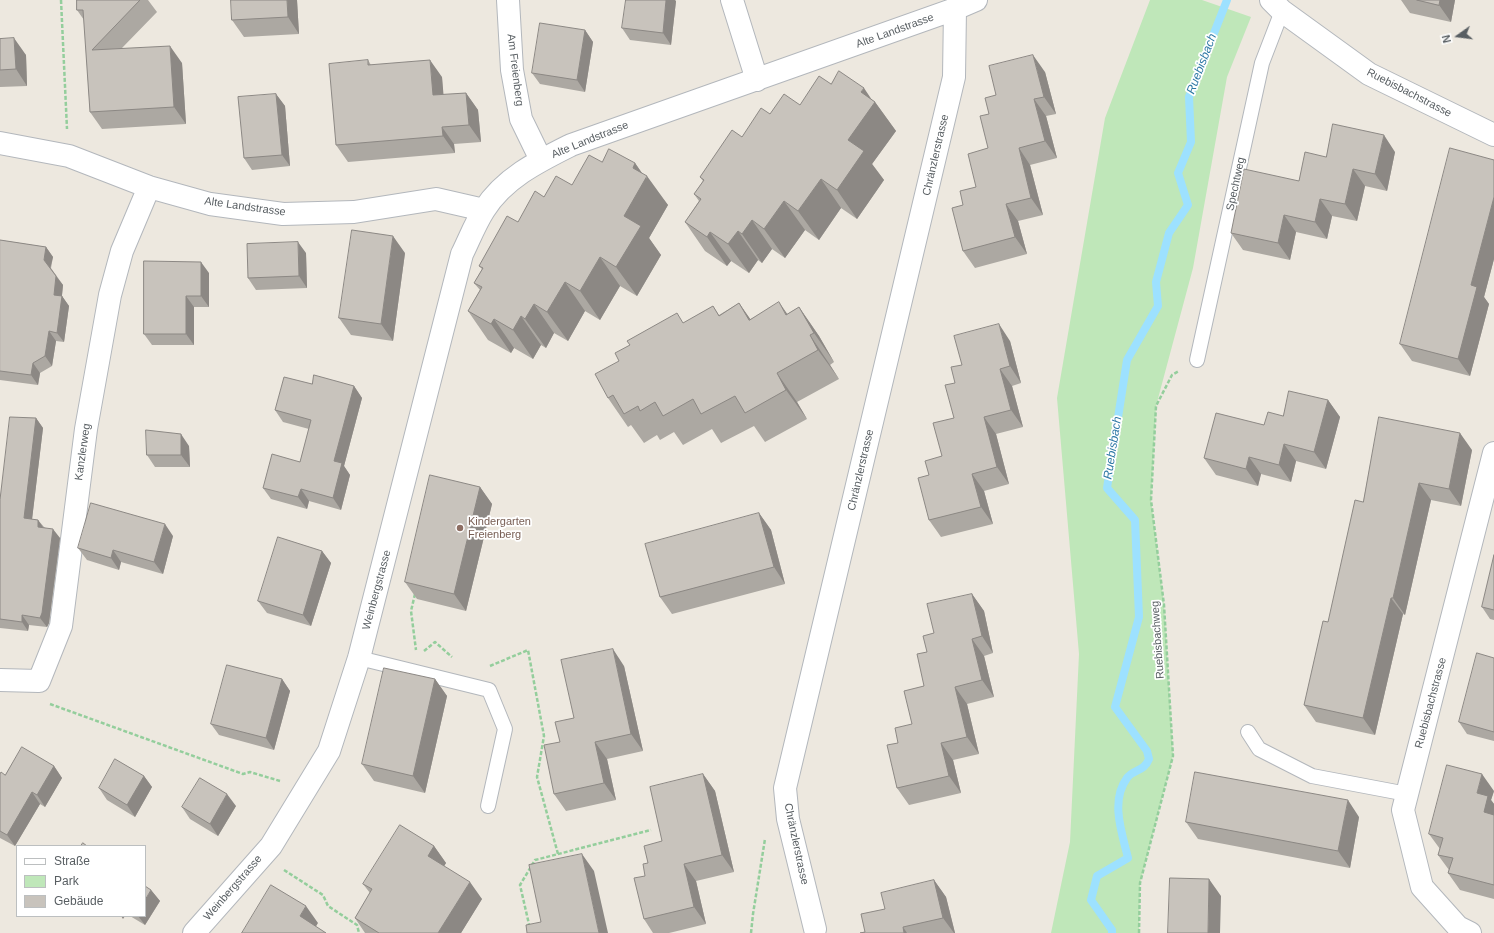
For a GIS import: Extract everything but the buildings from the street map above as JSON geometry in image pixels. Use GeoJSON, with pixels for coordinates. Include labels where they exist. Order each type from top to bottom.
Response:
{"type":"FeatureCollection","features":[{"type":"Feature","properties":{"kind":"street","name":"Am Freienberg"},"geometry":{"type":"LineString","coordinates":[[508,0],[512,70],[521,119],[541,160]]}},
{"type":"Feature","properties":{"kind":"street"},"geometry":{"type":"LineString","coordinates":[[732,0],[757,80]]}},
{"type":"Feature","properties":{"kind":"street","name":"Alte Landstrasse"},"geometry":{"type":"LineString","coordinates":[[0,143],[69,156],[149,187],[210,204],[283,214],[354,212],[436,199],[484,210],[502,187],[541,160],[571,144],[757,80],[955,9],[976,0]]}},
{"type":"Feature","properties":{"kind":"street","name":"Ruebisbachstrasse"},"geometry":{"type":"LineString","coordinates":[[1277,6],[1369,74],[1494,134]]}},
{"type":"Feature","properties":{"kind":"street","name":"Chränzlerstrasse"},"geometry":{"type":"LineString","coordinates":[[815,930],[788,819],[785,788],[954,77],[955,9]]}},
{"type":"Feature","properties":{"kind":"street","name":"Kanzlerweg"},"geometry":{"type":"LineString","coordinates":[[39,681],[61,626],[86,429],[110,295],[122,251],[149,187]]}},
{"type":"Feature","properties":{"kind":"street","name":"Weinbergstrasse"},"geometry":{"type":"LineString","coordinates":[[194,933],[261,855],[271,846],[329,751],[359,658],[462,254],[484,210]]}},
{"type":"Feature","properties":{"kind":"street","name":"Ruebisbachstrasse"},"geometry":{"type":"LineString","coordinates":[[1470,933],[1458,927],[1422,887],[1403,810],[1494,453]]}},
{"type":"Feature","properties":{"kind":"street"},"geometry":{"type":"LineString","coordinates":[[0,680],[39,681]]}},
{"type":"Feature","properties":{"kind":"lane","name":"Spechtweg"},"geometry":{"type":"LineString","coordinates":[[1197,360],[1262,63],[1277,6]]}},
{"type":"Feature","properties":{"kind":"lane"},"geometry":{"type":"LineString","coordinates":[[359,658],[489,690],[505,729],[488,806]]}},
{"type":"Feature","properties":{"kind":"lane"},"geometry":{"type":"LineString","coordinates":[[1248,732],[1259,749],[1312,776],[1407,794]]}},
{"type":"Feature","properties":{"kind":"path"},"geometry":{"type":"LineString","coordinates":[[61,0],[66,114]]}},
{"type":"Feature","properties":{"kind":"path","name":"Ruebisbachweg"},"geometry":{"type":"LineString","coordinates":[[1139,933],[1140,883],[1173,756],[1164,605],[1151,500],[1156,406],[1172,375],[1197,360]]}},
{"type":"Feature","properties":{"kind":"path"},"geometry":{"type":"LineString","coordinates":[[39,681],[47,703],[243,774],[250,772],[305,789]]}},
{"type":"Feature","properties":{"kind":"path"},"geometry":{"type":"LineString","coordinates":[[531,933],[520,885],[535,860],[651,830]]}},
{"type":"Feature","properties":{"kind":"path"},"geometry":{"type":"LineString","coordinates":[[751,933],[766,832]]}},
{"type":"Feature","properties":{"kind":"path"},"geometry":{"type":"LineString","coordinates":[[261,855],[323,895],[328,906],[357,925],[359,933]]}},
{"type":"Feature","properties":{"kind":"green space"},"geometry":{"type":"Polygon","coordinates":[[[1150,0],[1202,0],[1251,17],[1227,77],[1193,268],[1156,406],[1151,500],[1164,605],[1173,756],[1140,883],[1139,933],[1051,933],[1070,842],[1079,654],[1057,398],[1105,118],[1150,0]]]}},
{"type":"Feature","properties":{"kind":"waterway","name":"Ruebisbach"},"geometry":{"type":"LineString","coordinates":[[1112,933],[1112,930],[1091,900],[1097,876],[1128,858],[1119,817],[1119,797],[1122,787],[1129,775],[1144,766],[1149,759],[1147,751],[1115,707],[1139,617],[1135,520],[1107,488],[1127,360],[1158,306],[1156,282],[1169,233],[1188,205],[1178,173],[1191,142],[1189,97],[1227,0]]}},
{"type":"Feature","properties":{"kind":"place","name":"Kindergarten Freienberg"},"geometry":{"type":"Point","coordinates":[460,528]}}]}
